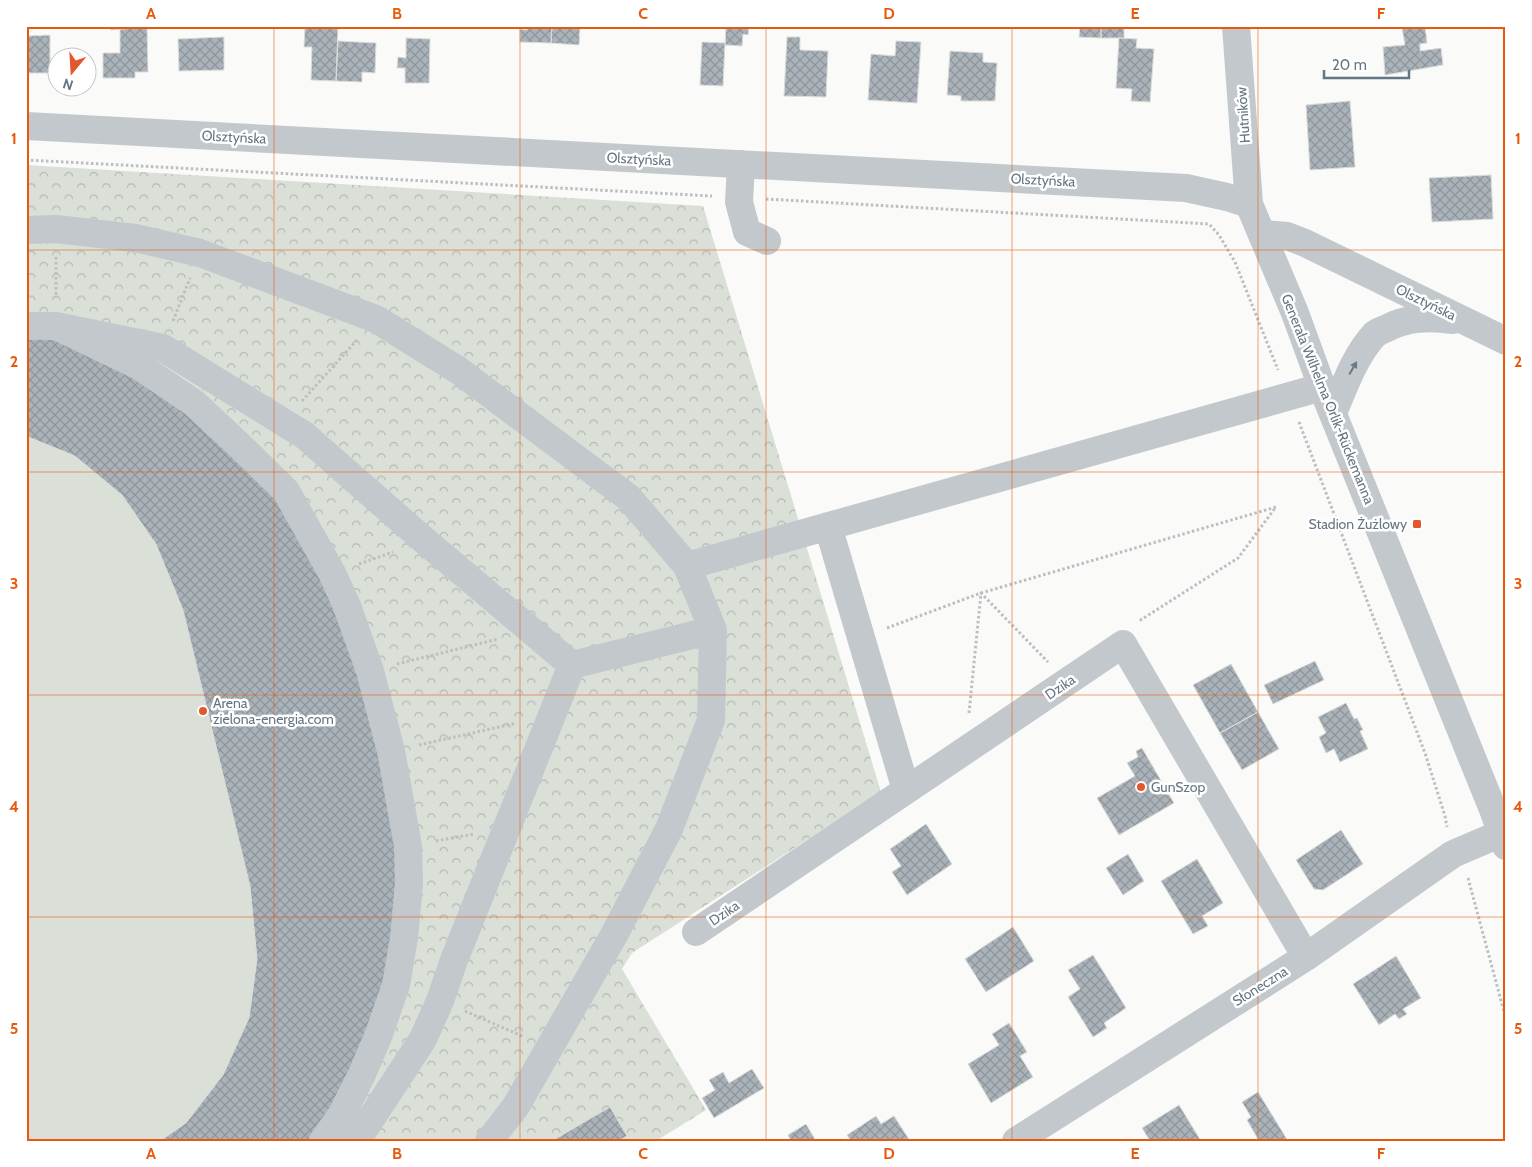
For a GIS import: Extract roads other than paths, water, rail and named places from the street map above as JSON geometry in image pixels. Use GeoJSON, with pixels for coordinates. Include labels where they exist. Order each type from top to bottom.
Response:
{"type":"FeatureCollection","features":[{"type":"Feature","properties":{"kind":"street","name":"Hutników"},"geometry":{"type":"LineString","coordinates":[[1236,26],[1249,204]]}},
{"type":"Feature","properties":{"kind":"street","name":"Olsztyńska"},"geometry":{"type":"LineString","coordinates":[[26,126],[1186,188],[1249,204]]}},
{"type":"Feature","properties":{"kind":"street"},"geometry":{"type":"LineString","coordinates":[[742,164],[739,202],[747,232],[767,241]]}},
{"type":"Feature","properties":{"kind":"street","name":"Generała Wilhelma Orlik-Rückemanna"},"geometry":{"type":"LineString","coordinates":[[1249,204],[1502,825]]}},
{"type":"Feature","properties":{"kind":"street"},"geometry":{"type":"LineString","coordinates":[[26,230],[56,229],[135,238],[200,253],[376,319],[458,370],[629,498],[687,566],[713,630],[711,720],[669,829],[614,935],[516,1106],[489,1141]]}},
{"type":"Feature","properties":{"kind":"street","name":"Olsztyńska"},"geometry":{"type":"LineString","coordinates":[[1262,234],[1287,236],[1305,243],[1506,341]]}},
{"type":"Feature","properties":{"kind":"street"},"geometry":{"type":"LineString","coordinates":[[1333,413],[1348,377],[1376,333],[1394,324],[1414,318],[1464,321]]}},
{"type":"Feature","properties":{"kind":"street"},"geometry":{"type":"LineString","coordinates":[[26,326],[56,326],[162,348],[304,435],[425,541],[572,665]]}},
{"type":"Feature","properties":{"kind":"street"},"geometry":{"type":"LineString","coordinates":[[56,326],[139,366],[194,403],[286,491],[332,573],[347,606],[370,671],[391,751],[408,846],[409,883],[404,938],[396,985],[379,1034],[342,1114],[323,1141]]}},
{"type":"Feature","properties":{"kind":"street"},"geometry":{"type":"LineString","coordinates":[[687,566],[1322,387]]}},
{"type":"Feature","properties":{"kind":"street"},"geometry":{"type":"LineString","coordinates":[[828,526],[906,790]]}},
{"type":"Feature","properties":{"kind":"street"},"geometry":{"type":"LineString","coordinates":[[572,665],[713,630]]}},
{"type":"Feature","properties":{"kind":"street","name":"Dzika"},"geometry":{"type":"LineString","coordinates":[[696,932],[1123,644],[1306,957]]}},
{"type":"Feature","properties":{"kind":"street"},"geometry":{"type":"LineString","coordinates":[[354,1141],[359,1137],[423,1039],[440,1001],[454,960],[572,665]]}},
{"type":"Feature","properties":{"kind":"street","name":"Słoneczna"},"geometry":{"type":"LineString","coordinates":[[1016,1141],[1306,957],[1452,854],[1502,825]]}},
{"type":"Feature","properties":{"kind":"place","name":"Stadion Żużlowy"},"geometry":{"type":"Point","coordinates":[1417,524]}},
{"type":"Feature","properties":{"kind":"place","name":"Arena zielona-energia.com"},"geometry":{"type":"Point","coordinates":[203,711]}},
{"type":"Feature","properties":{"kind":"place","name":"GunSzop"},"geometry":{"type":"Point","coordinates":[1141,787]}}]}
